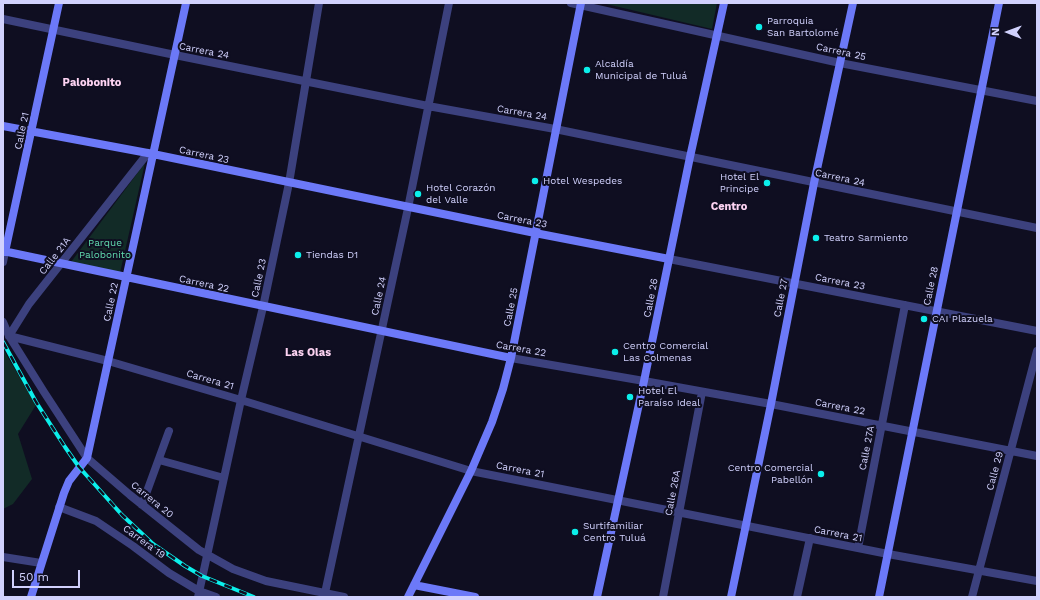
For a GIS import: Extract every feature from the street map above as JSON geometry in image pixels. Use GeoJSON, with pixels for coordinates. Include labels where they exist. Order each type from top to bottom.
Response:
{"type":"FeatureCollection","features":[{"type":"Feature","properties":{"kind":"street","name":"Calle 21"},"geometry":{"type":"LineString","coordinates":[[3,262],[4,251],[60,3]]}},
{"type":"Feature","properties":{"kind":"street","name":"Calle 22"},"geometry":{"type":"LineString","coordinates":[[31,597],[59,506],[69,481],[87,458],[126,278],[150,154],[175,56],[186,3]]}},
{"type":"Feature","properties":{"kind":"street","name":"Calle 23"},"geometry":{"type":"LineString","coordinates":[[199,594],[289,183],[319,3]]}},
{"type":"Feature","properties":{"kind":"street","name":"Calle 24"},"geometry":{"type":"LineString","coordinates":[[325,593],[358,436],[382,332],[449,3]]}},
{"type":"Feature","properties":{"kind":"street","name":"Carrera 25"},"geometry":{"type":"LineString","coordinates":[[571,3],[840,63],[1037,101]]}},
{"type":"Feature","properties":{"kind":"street","name":"Calle 26"},"geometry":{"type":"LineString","coordinates":[[597,597],[644,381],[690,156],[724,3]]}},
{"type":"Feature","properties":{"kind":"street","name":"Calle 27"},"geometry":{"type":"LineString","coordinates":[[731,597],[771,404],[814,183],[853,3]]}},
{"type":"Feature","properties":{"kind":"street","name":"Calle 28"},"geometry":{"type":"LineString","coordinates":[[879,597],[999,3]]}},
{"type":"Feature","properties":{"kind":"street","name":"Calle 25"},"geometry":{"type":"LineString","coordinates":[[408,597],[471,471],[498,406],[511,358],[580,4]]}},
{"type":"Feature","properties":{"kind":"street","name":"Carrera 24"},"geometry":{"type":"LineString","coordinates":[[3,19],[175,56],[428,106],[555,129],[957,213],[1037,228]]}},
{"type":"Feature","properties":{"kind":"street","name":"Carrera 23"},"geometry":{"type":"LineString","coordinates":[[3,126],[150,154],[408,208],[1037,331]]}},
{"type":"Feature","properties":{"kind":"street","name":"Calle 21A"},"geometry":{"type":"LineString","coordinates":[[9,336],[29,304],[150,154]]}},
{"type":"Feature","properties":{"kind":"street","name":"Carrera 22"},"geometry":{"type":"LineString","coordinates":[[4,251],[263,307],[511,358],[771,404],[1037,456]]}},
{"type":"Feature","properties":{"kind":"street","name":"Calle 27A"},"geometry":{"type":"LineString","coordinates":[[858,548],[905,305]]}},
{"type":"Feature","properties":{"kind":"street","name":"Carrera 20"},"geometry":{"type":"LineString","coordinates":[[3,322],[9,336],[87,458],[184,539],[207,555],[233,569],[255,578],[344,597]]}},
{"type":"Feature","properties":{"kind":"street","name":"Carrera 21"},"geometry":{"type":"LineString","coordinates":[[9,336],[108,361],[241,400],[471,471],[888,554],[1037,581]]}},
{"type":"Feature","properties":{"kind":"street","name":"Calle 29"},"geometry":{"type":"LineString","coordinates":[[972,597],[1037,351]]}},
{"type":"Feature","properties":{"kind":"street","name":"Calle 26A"},"geometry":{"type":"LineString","coordinates":[[663,597],[702,392]]}},
{"type":"Feature","properties":{"kind":"street"},"geometry":{"type":"LineString","coordinates":[[142,505],[169,431]]}},
{"type":"Feature","properties":{"kind":"street"},"geometry":{"type":"LineString","coordinates":[[159,460],[224,478]]}},
{"type":"Feature","properties":{"kind":"street","name":"Carrera 19"},"geometry":{"type":"LineString","coordinates":[[59,506],[96,521],[199,594],[216,597]]}},
{"type":"Feature","properties":{"kind":"street"},"geometry":{"type":"LineString","coordinates":[[797,597],[810,538]]}},
{"type":"Feature","properties":{"kind":"street"},"geometry":{"type":"LineString","coordinates":[[3,557],[41,563]]}},
{"type":"Feature","properties":{"kind":"street"},"geometry":{"type":"LineString","coordinates":[[414,585],[475,597]]}},
{"type":"Feature","properties":{"kind":"green space"},"geometry":{"type":"Polygon","coordinates":[[[602,3],[717,3],[712,29],[602,3]]]}},
{"type":"Feature","properties":{"kind":"green space","name":"Parque Palobonito"},"geometry":{"type":"Polygon","coordinates":[[[145,163],[120,273],[71,262],[145,163]]]}},
{"type":"Feature","properties":{"kind":"green space"},"geometry":{"type":"Polygon","coordinates":[[[3,349],[36,405],[18,434],[32,479],[13,504],[3,509],[3,349]]]}},
{"type":"Feature","properties":{"kind":"railway"},"geometry":{"type":"LineString","coordinates":[[3,342],[36,402],[65,447],[79,467],[122,515],[153,544],[185,566],[202,576],[254,597]]}},
{"type":"Feature","properties":{"kind":"place","name":"Parroquia San Bartolomé"},"geometry":{"type":"Point","coordinates":[759,27]}},
{"type":"Feature","properties":{"kind":"place","name":"Alcaldía Municipal de Tuluá"},"geometry":{"type":"Point","coordinates":[587,70]}},
{"type":"Feature","properties":{"kind":"place","name":"Hotel Wespedes"},"geometry":{"type":"Point","coordinates":[535,181]}},
{"type":"Feature","properties":{"kind":"place","name":"Hotel El Principe"},"geometry":{"type":"Point","coordinates":[767,183]}},
{"type":"Feature","properties":{"kind":"place","name":"Hotel Corazón del Valle"},"geometry":{"type":"Point","coordinates":[418,194]}},
{"type":"Feature","properties":{"kind":"place","name":"Teatro Sarmiento"},"geometry":{"type":"Point","coordinates":[816,238]}},
{"type":"Feature","properties":{"kind":"place","name":"Tiendas D1"},"geometry":{"type":"Point","coordinates":[298,255]}},
{"type":"Feature","properties":{"kind":"place","name":"CAI Plazuela"},"geometry":{"type":"Point","coordinates":[924,319]}},
{"type":"Feature","properties":{"kind":"place","name":"Centro Comercial Las Colmenas"},"geometry":{"type":"Point","coordinates":[615,352]}},
{"type":"Feature","properties":{"kind":"place","name":"Hotel El Paraíso Ideal"},"geometry":{"type":"Point","coordinates":[630,397]}},
{"type":"Feature","properties":{"kind":"place","name":"Centro Comercial Pabellón"},"geometry":{"type":"Point","coordinates":[821,474]}},
{"type":"Feature","properties":{"kind":"place","name":"Surtifamiliar Centro Tuluá"},"geometry":{"type":"Point","coordinates":[575,532]}},
{"type":"Feature","properties":{"kind":"district","name":"Palobonito"},"geometry":{"type":"Point","coordinates":[92,83]}},
{"type":"Feature","properties":{"kind":"district","name":"Centro"},"geometry":{"type":"Point","coordinates":[729,207]}},
{"type":"Feature","properties":{"kind":"district","name":"Las Olas"},"geometry":{"type":"Point","coordinates":[308,353]}}]}
